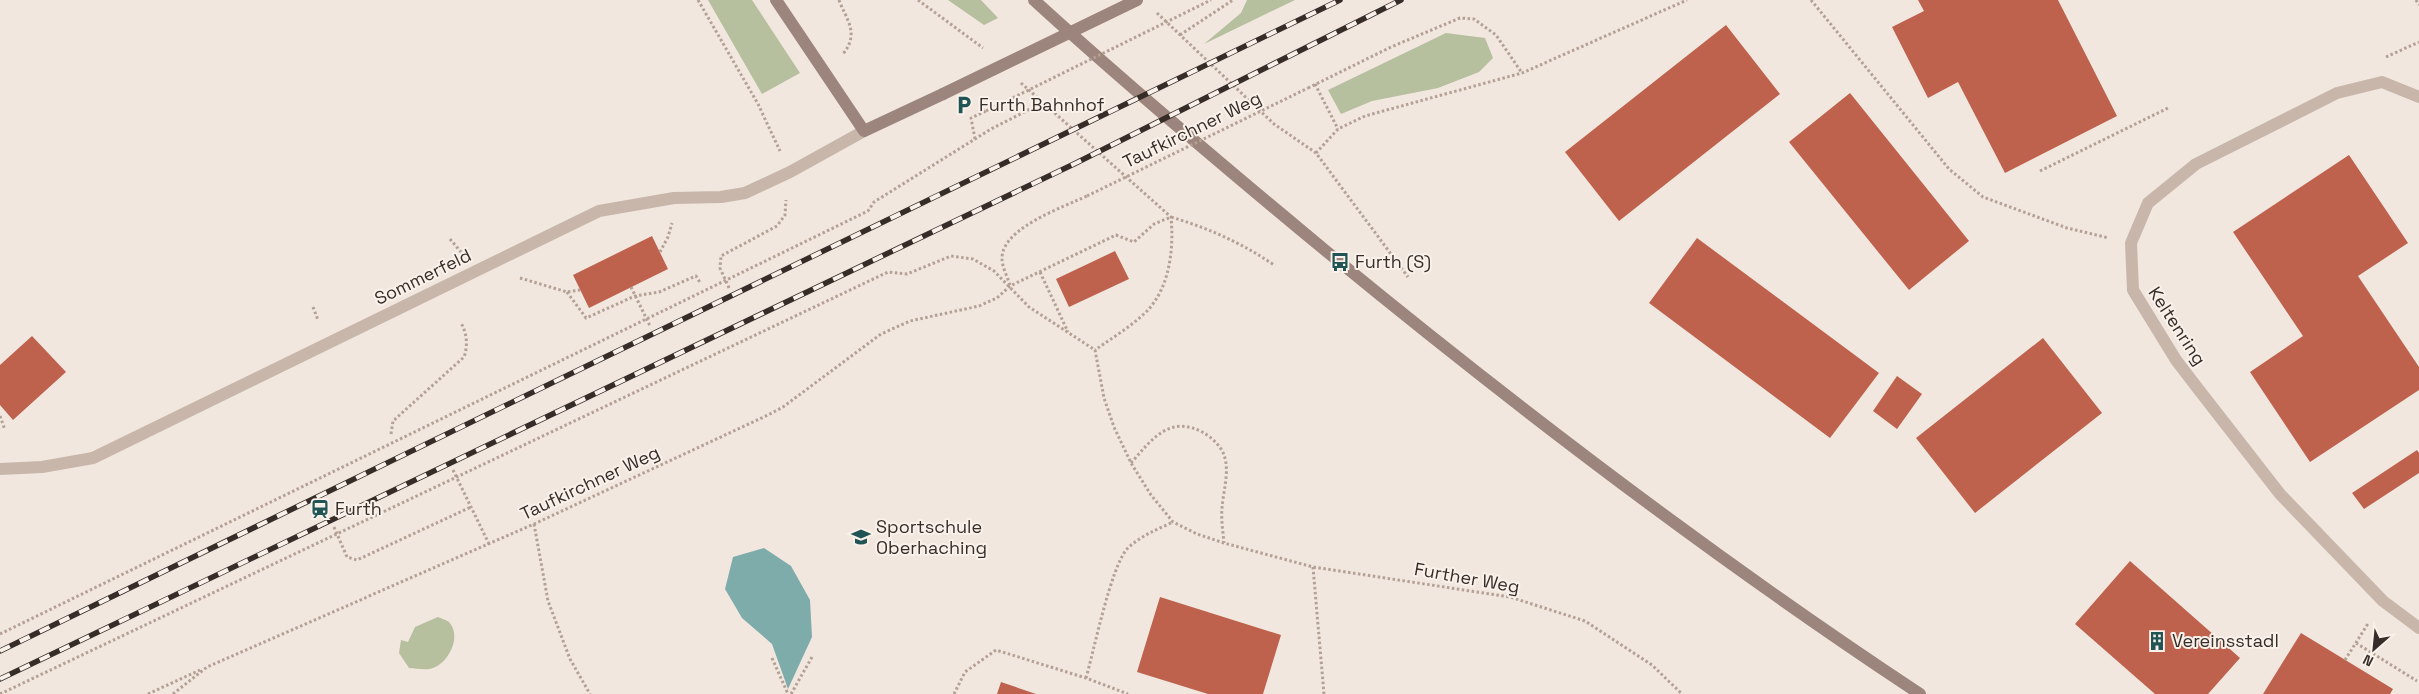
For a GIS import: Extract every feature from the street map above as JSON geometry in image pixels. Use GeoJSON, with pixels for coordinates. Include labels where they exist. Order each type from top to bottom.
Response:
{"type":"FeatureCollection","features":[{"type":"Feature","properties":{"kind":"main road"},"geometry":{"type":"LineString","coordinates":[[776,0],[825,76],[864,131],[1137,0]]}},
{"type":"Feature","properties":{"kind":"main road"},"geometry":{"type":"LineString","coordinates":[[1034,0],[1115,74],[1430,336],[1666,516],[1848,647],[1920,694]]}},
{"type":"Feature","properties":{"kind":"street","name":"Keltenring"},"geometry":{"type":"LineString","coordinates":[[2419,97],[2382,82],[2337,93],[2196,164],[2148,203],[2131,243],[2133,290],[2176,360],[2280,494],[2383,601],[2419,628]]}},
{"type":"Feature","properties":{"kind":"street","name":"Sommerfeld"},"geometry":{"type":"LineString","coordinates":[[0,469],[42,467],[93,458],[599,211],[674,198],[721,197],[745,193],[790,172],[864,131]]}},
{"type":"Feature","properties":{"kind":"path"},"geometry":{"type":"LineString","coordinates":[[698,0],[758,104]]}},
{"type":"Feature","properties":{"kind":"path"},"geometry":{"type":"LineString","coordinates":[[825,76],[848,48],[852,24],[839,0]]}},
{"type":"Feature","properties":{"kind":"path"},"geometry":{"type":"LineString","coordinates":[[918,0],[988,52]]}},
{"type":"Feature","properties":{"kind":"path"},"geometry":{"type":"LineString","coordinates":[[975,140],[971,118],[1211,0]]}},
{"type":"Feature","properties":{"kind":"path"},"geometry":{"type":"LineString","coordinates":[[1180,35],[1234,0]]}},
{"type":"Feature","properties":{"kind":"path"},"geometry":{"type":"LineString","coordinates":[[1316,153],[1338,129],[1365,116],[1522,73],[1687,0]]}},
{"type":"Feature","properties":{"kind":"path"},"geometry":{"type":"LineString","coordinates":[[1811,0],[1949,169],[1983,197],[2067,228],[2131,243]]}},
{"type":"Feature","properties":{"kind":"path"},"geometry":{"type":"LineString","coordinates":[[2416,0],[2419,5]]}},
{"type":"Feature","properties":{"kind":"path"},"geometry":{"type":"LineString","coordinates":[[1155,12],[1274,124],[1316,153],[1408,277]]}},
{"type":"Feature","properties":{"kind":"path","name":"Taufkirchner Weg"},"geometry":{"type":"LineString","coordinates":[[1010,286],[1002,259],[1005,246],[1015,234],[1034,221],[1400,43],[1460,18],[1474,19],[1496,35],[1522,73]]}},
{"type":"Feature","properties":{"kind":"path"},"geometry":{"type":"LineString","coordinates":[[1015,78],[1171,217],[1201,226],[1252,249],[1274,265]]}},
{"type":"Feature","properties":{"kind":"path"},"geometry":{"type":"LineString","coordinates":[[1316,84],[1338,129]]}},
{"type":"Feature","properties":{"kind":"path"},"geometry":{"type":"LineString","coordinates":[[0,634],[868,212],[874,202],[975,140],[1042,103]]}},
{"type":"Feature","properties":{"kind":"path"},"geometry":{"type":"LineString","coordinates":[[2040,171],[2168,108]]}},
{"type":"Feature","properties":{"kind":"path"},"geometry":{"type":"LineString","coordinates":[[729,288],[718,262],[721,256],[776,226],[785,215],[787,196]]}},
{"type":"Feature","properties":{"kind":"path"},"geometry":{"type":"LineString","coordinates":[[0,694],[888,272],[907,274],[944,258],[958,255],[982,264],[1010,286],[1028,307],[1095,350],[1148,311],[1157,297],[1168,269],[1173,239],[1171,217]]}},
{"type":"Feature","properties":{"kind":"path","name":"Taufkirchner Weg"},"geometry":{"type":"LineString","coordinates":[[173,694],[206,667],[534,524],[768,415],[783,407],[882,334],[895,327],[910,321],[979,306],[997,298],[1010,286],[1116,235],[1134,242],[1154,224],[1171,217]]}},
{"type":"Feature","properties":{"kind":"path"},"geometry":{"type":"LineString","coordinates":[[1040,272],[1069,332]]}},
{"type":"Feature","properties":{"kind":"path"},"geometry":{"type":"LineString","coordinates":[[567,292],[586,318],[635,296],[659,292],[696,276],[701,284]]}},
{"type":"Feature","properties":{"kind":"path"},"geometry":{"type":"LineString","coordinates":[[516,277],[567,292],[580,290]]}},
{"type":"Feature","properties":{"kind":"path"},"geometry":{"type":"LineString","coordinates":[[631,287],[650,326]]}},
{"type":"Feature","properties":{"kind":"path"},"geometry":{"type":"LineString","coordinates":[[391,434],[393,420],[464,357],[467,349],[465,329],[461,323]]}},
{"type":"Feature","properties":{"kind":"path","name":"Further Weg"},"geometry":{"type":"LineString","coordinates":[[1095,350],[1104,398],[1114,427],[1131,463],[1151,495],[1173,522],[1197,534],[1224,543],[1313,567],[1510,597],[1585,621],[1652,665],[1682,694]]}},
{"type":"Feature","properties":{"kind":"path"},"geometry":{"type":"LineString","coordinates":[[0,416],[5,430]]}},
{"type":"Feature","properties":{"kind":"path"},"geometry":{"type":"LineString","coordinates":[[1131,463],[1152,439],[1173,426],[1192,426],[1212,437],[1224,454],[1225,479],[1221,510],[1224,543]]}},
{"type":"Feature","properties":{"kind":"path"},"geometry":{"type":"LineString","coordinates":[[453,470],[489,544]]}},
{"type":"Feature","properties":{"kind":"path"},"geometry":{"type":"LineString","coordinates":[[334,527],[347,557],[356,560],[471,506]]}},
{"type":"Feature","properties":{"kind":"path"},"geometry":{"type":"LineString","coordinates":[[1086,678],[1116,568],[1125,551],[1140,537],[1173,522]]}},
{"type":"Feature","properties":{"kind":"path"},"geometry":{"type":"LineString","coordinates":[[534,524],[548,601],[570,659],[590,694]]}},
{"type":"Feature","properties":{"kind":"path"},"geometry":{"type":"LineString","coordinates":[[1313,567],[1324,694]]}},
{"type":"Feature","properties":{"kind":"path"},"geometry":{"type":"LineString","coordinates":[[2345,660],[2383,601]]}},
{"type":"Feature","properties":{"kind":"path"},"geometry":{"type":"LineString","coordinates":[[2356,643],[2416,681]]}},
{"type":"Feature","properties":{"kind":"path"},"geometry":{"type":"LineString","coordinates":[[954,694],[966,672],[996,650],[1086,678],[1128,694]]}},
{"type":"Feature","properties":{"kind":"path"},"geometry":{"type":"LineString","coordinates":[[789,694],[812,657]]}},
{"type":"Feature","properties":{"kind":"path"},"geometry":{"type":"LineString","coordinates":[[772,658],[789,694]]}},
{"type":"Feature","properties":{"kind":"path"},"geometry":{"type":"LineString","coordinates":[[148,694],[206,667]]}},
{"type":"Feature","properties":{"kind":"green space"},"geometry":{"type":"Polygon","coordinates":[[[708,0],[752,0],[800,73],[762,94],[708,0]]]}},
{"type":"Feature","properties":{"kind":"green space"},"geometry":{"type":"Polygon","coordinates":[[[948,0],[981,0],[998,18],[984,25],[948,0]]]}},
{"type":"Feature","properties":{"kind":"green space"},"geometry":{"type":"Polygon","coordinates":[[[1247,0],[1295,0],[1204,44],[1241,13],[1247,0]]]}},
{"type":"Feature","properties":{"kind":"green space"},"geometry":{"type":"Polygon","coordinates":[[[1446,33],[1485,38],[1493,58],[1479,72],[1438,88],[1372,101],[1341,114],[1328,90],[1446,33]]]}},
{"type":"Feature","properties":{"kind":"green space"},"geometry":{"type":"Polygon","coordinates":[[[438,617],[449,622],[453,628],[454,643],[451,650],[442,663],[436,667],[427,669],[409,668],[399,653],[401,640],[408,642],[415,627],[438,617]]]}},
{"type":"Feature","properties":{"kind":"water"},"geometry":{"type":"Polygon","coordinates":[[[764,548],[791,566],[810,600],[812,637],[788,689],[772,644],[742,618],[725,589],[733,557],[764,548]]]}},
{"type":"Feature","properties":{"kind":"building"},"geometry":{"type":"Polygon","coordinates":[[[1918,0],[2058,0],[2117,116],[2005,173],[1958,82],[1928,98],[1892,27],[1924,11],[1918,0]]]}},
{"type":"Feature","properties":{"kind":"building"},"geometry":{"type":"Polygon","coordinates":[[[1726,25],[1780,94],[1619,221],[1565,152],[1726,25]]]}},
{"type":"Feature","properties":{"kind":"building"},"geometry":{"type":"Polygon","coordinates":[[[1850,93],[1969,241],[1909,290],[1789,142],[1850,93]]]}},
{"type":"Feature","properties":{"kind":"building"},"geometry":{"type":"Polygon","coordinates":[[[2349,155],[2408,243],[2358,276],[2419,367],[2419,390],[2310,462],[2250,372],[2303,336],[2233,232],[2349,155]]]}},
{"type":"Feature","properties":{"kind":"building"},"geometry":{"type":"Polygon","coordinates":[[[652,236],[668,269],[589,308],[573,275],[652,236]]]}},
{"type":"Feature","properties":{"kind":"building"},"geometry":{"type":"Polygon","coordinates":[[[1697,238],[1879,373],[1830,438],[1649,303],[1697,238]]]}},
{"type":"Feature","properties":{"kind":"building"},"geometry":{"type":"Polygon","coordinates":[[[1115,251],[1129,279],[1069,307],[1056,279],[1115,251]]]}},
{"type":"Feature","properties":{"kind":"building"},"geometry":{"type":"Polygon","coordinates":[[[32,336],[66,372],[13,420],[0,405],[0,365],[32,336]]]}},
{"type":"Feature","properties":{"kind":"building"},"geometry":{"type":"Polygon","coordinates":[[[2043,338],[2102,413],[1975,513],[1916,438],[2043,338]]]}},
{"type":"Feature","properties":{"kind":"building"},"geometry":{"type":"Polygon","coordinates":[[[1897,376],[1922,394],[1897,429],[1873,411],[1897,376]]]}},
{"type":"Feature","properties":{"kind":"building"},"geometry":{"type":"Polygon","coordinates":[[[2417,450],[2419,453],[2419,473],[2364,509],[2352,493],[2417,450]]]}},
{"type":"Feature","properties":{"kind":"building","name":"Vereinsstadl"},"geometry":{"type":"Polygon","coordinates":[[[2130,561],[2240,658],[2208,694],[2155,694],[2075,624],[2130,561]]]}},
{"type":"Feature","properties":{"kind":"building"},"geometry":{"type":"Polygon","coordinates":[[[1160,597],[1281,635],[1263,694],[1208,694],[1137,672],[1160,597]]]}},
{"type":"Feature","properties":{"kind":"building"},"geometry":{"type":"Polygon","coordinates":[[[2301,633],[2393,689],[2390,694],[2263,694],[2301,633]]]}},
{"type":"Feature","properties":{"kind":"building"},"geometry":{"type":"Polygon","coordinates":[[[1001,682],[1036,694],[997,694],[1001,682]]]}},
{"type":"Feature","properties":{"kind":"railway"},"geometry":{"type":"LineString","coordinates":[[0,651],[1340,0]]}},
{"type":"Feature","properties":{"kind":"railway"},"geometry":{"type":"LineString","coordinates":[[0,679],[1074,164],[1401,0]]}},
{"type":"Feature","properties":{"kind":"place","name":"Furth Bahnhof"},"geometry":{"type":"Point","coordinates":[964,105]}},
{"type":"Feature","properties":{"kind":"place","name":"Furth (S)"},"geometry":{"type":"Point","coordinates":[1340,262]}},
{"type":"Feature","properties":{"kind":"place","name":"Furth"},"geometry":{"type":"Point","coordinates":[320,509]}},
{"type":"Feature","properties":{"kind":"place","name":"Sportschule Oberhaching"},"geometry":{"type":"Point","coordinates":[861,537]}},
{"type":"Feature","properties":{"kind":"place","name":"Vereinsstadl"},"geometry":{"type":"Point","coordinates":[2157,641]}}]}
